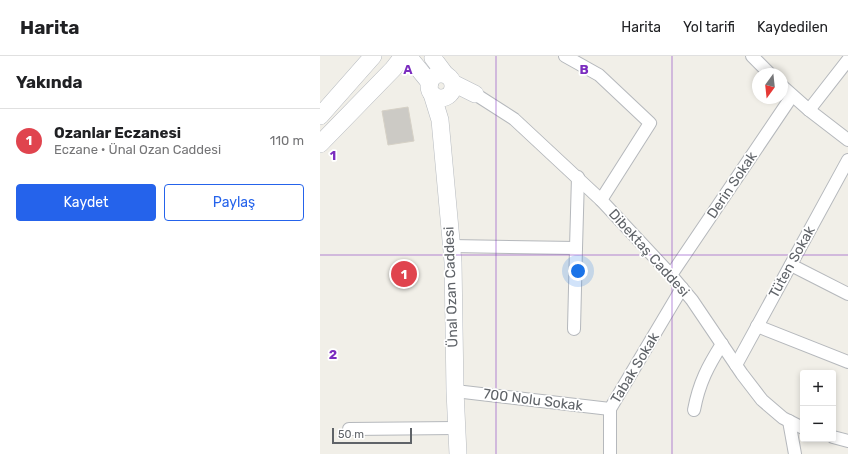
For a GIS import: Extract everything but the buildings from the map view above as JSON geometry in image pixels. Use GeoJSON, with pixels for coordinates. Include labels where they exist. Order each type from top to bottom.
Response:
{"type":"FeatureCollection","features":[{"type":"Feature","properties":{"kind":"main road"},"geometry":{"type":"LineString","coordinates":[[320,116],[373,56]]}},
{"type":"Feature","properties":{"kind":"main road"},"geometry":{"type":"LineString","coordinates":[[320,144],[393,69],[403,56]]}},
{"type":"Feature","properties":{"kind":"main road"},"geometry":{"type":"LineString","coordinates":[[408,56],[443,87],[462,93],[475,94]]}},
{"type":"Feature","properties":{"kind":"main road"},"geometry":{"type":"LineString","coordinates":[[433,57],[443,87]]}},
{"type":"Feature","properties":{"kind":"main road","name":"Ünal Ozan Caddesi"},"geometry":{"type":"LineString","coordinates":[[443,87],[440,120],[453,262],[455,391],[458,454]]}},
{"type":"Feature","properties":{"kind":"street"},"geometry":{"type":"LineString","coordinates":[[565,56],[598,74],[650,123],[601,200]]}},
{"type":"Feature","properties":{"kind":"street"},"geometry":{"type":"LineString","coordinates":[[752,56],[764,68]]}},
{"type":"Feature","properties":{"kind":"street"},"geometry":{"type":"LineString","coordinates":[[809,110],[848,60]]}},
{"type":"Feature","properties":{"kind":"street"},"geometry":{"type":"LineString","coordinates":[[788,92],[848,140]]}},
{"type":"Feature","properties":{"kind":"street","name":"Dibektaş Caddesi"},"geometry":{"type":"LineString","coordinates":[[475,94],[514,119],[601,200],[671,275],[692,300],[736,365],[762,400],[782,418],[800,427]]}},
{"type":"Feature","properties":{"kind":"street","name":"Derin Sokak"},"geometry":{"type":"LineString","coordinates":[[671,275],[792,96]]}},
{"type":"Feature","properties":{"kind":"street","name":"Tüten Sokak"},"geometry":{"type":"LineString","coordinates":[[736,365],[848,160]]}},
{"type":"Feature","properties":{"kind":"street"},"geometry":{"type":"LineString","coordinates":[[574,329],[578,177]]}},
{"type":"Feature","properties":{"kind":"street"},"geometry":{"type":"LineString","coordinates":[[451,246],[576,248]]}},
{"type":"Feature","properties":{"kind":"street"},"geometry":{"type":"LineString","coordinates":[[791,265],[848,294]]}},
{"type":"Feature","properties":{"kind":"street","name":"Tabak Sokak"},"geometry":{"type":"LineString","coordinates":[[610,454],[610,409],[682,288]]}},
{"type":"Feature","properties":{"kind":"street"},"geometry":{"type":"LineString","coordinates":[[757,326],[848,362]]}},
{"type":"Feature","properties":{"kind":"street"},"geometry":{"type":"LineString","coordinates":[[694,410],[697,395],[706,369],[722,344]]}},
{"type":"Feature","properties":{"kind":"street","name":"700 Nolu Sokak"},"geometry":{"type":"LineString","coordinates":[[455,391],[610,409]]}},
{"type":"Feature","properties":{"kind":"street"},"geometry":{"type":"LineString","coordinates":[[790,422],[795,454]]}},
{"type":"Feature","properties":{"kind":"street"},"geometry":{"type":"LineString","coordinates":[[349,429],[456,428]]}},
{"type":"Feature","properties":{"kind":"street"},"geometry":{"type":"LineString","coordinates":[[836,438],[848,441]]}},
{"type":"Feature","properties":{"kind":"place","name":"Ozanlar Eczanesi"},"geometry":{"type":"Point","coordinates":[404,274]}}]}
